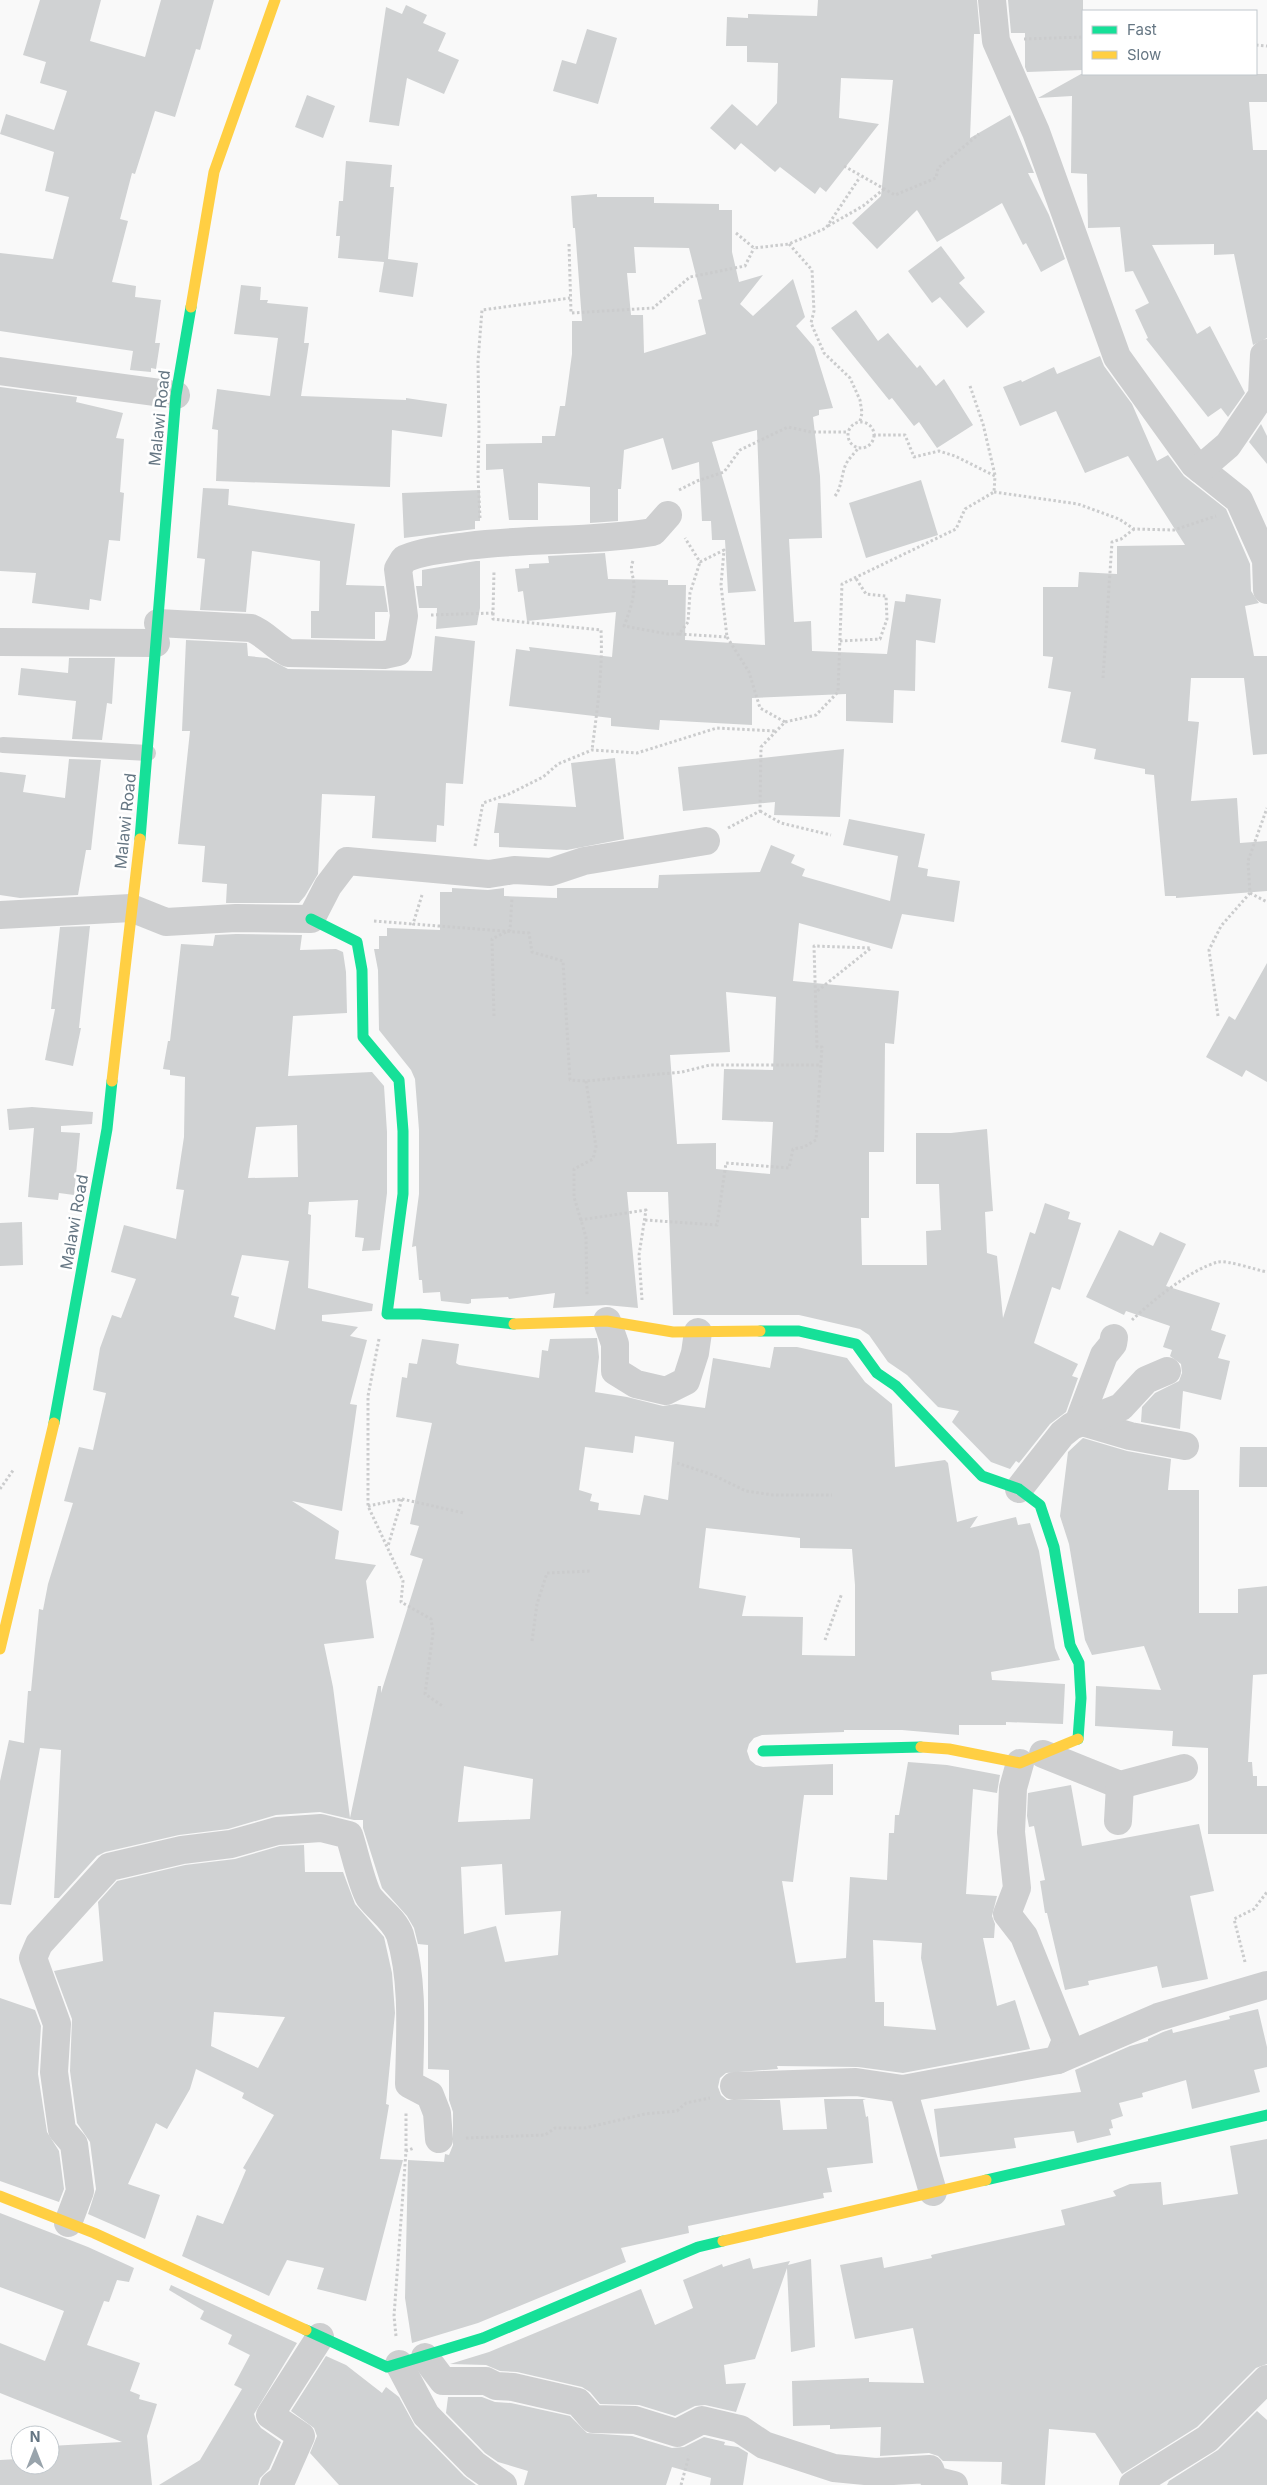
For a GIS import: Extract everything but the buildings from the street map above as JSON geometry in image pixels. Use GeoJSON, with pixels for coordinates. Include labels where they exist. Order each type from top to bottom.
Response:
{"type":"FeatureCollection","features":[{"type":"Feature","properties":{"kind":"street","name":"Malawi Road"},"geometry":{"type":"LineString","coordinates":[[0,1649],[58,1406],[107,1129],[144,806],[176,395],[214,172],[275,0]]}},
{"type":"Feature","properties":{"kind":"street"},"geometry":{"type":"LineString","coordinates":[[992,0],[996,40],[1036,132],[1117,357],[1200,469],[1239,500],[1266,560],[1267,590]]}},
{"type":"Feature","properties":{"kind":"street"},"geometry":{"type":"LineString","coordinates":[[1200,469],[1228,445],[1262,395],[1264,355],[1267,353]]}},
{"type":"Feature","properties":{"kind":"street"},"geometry":{"type":"LineString","coordinates":[[0,371],[176,395]]}},
{"type":"Feature","properties":{"kind":"street"},"geometry":{"type":"LineString","coordinates":[[0,642],[251,628],[264,633],[277,648],[288,653],[384,654],[398,652],[404,616],[398,569],[404,559],[422,552],[489,544],[626,536],[653,532],[668,515]]}},
{"type":"Feature","properties":{"kind":"street"},"geometry":{"type":"LineString","coordinates":[[311,919],[328,886],[347,861],[489,874],[514,870],[551,872],[584,861],[706,841]]}},
{"type":"Feature","properties":{"kind":"street"},"geometry":{"type":"LineString","coordinates":[[0,915],[131,908],[166,922],[236,918],[311,919],[357,942],[362,970],[363,1037],[399,1080],[403,1131],[403,1194],[386,1314],[420,1314],[520,1325],[598,1321],[673,1332],[799,1331],[856,1344],[877,1373],[896,1386],[982,1476],[1019,1489],[1040,1505],[1054,1548],[1070,1645],[1079,1663],[1081,1698],[1078,1740],[1031,1758],[1013,1788],[1011,1832],[1018,1888],[1007,1914],[1024,1936],[1066,2040],[1058,2060]]}},
{"type":"Feature","properties":{"kind":"street"},"geometry":{"type":"LineString","coordinates":[[598,1321],[615,1344],[615,1371],[636,1384],[666,1391],[686,1381],[695,1353],[698,1332]]}},
{"type":"Feature","properties":{"kind":"street"},"geometry":{"type":"LineString","coordinates":[[1079,1421],[1104,1355],[1113,1344],[1114,1338]]}},
{"type":"Feature","properties":{"kind":"street"},"geometry":{"type":"LineString","coordinates":[[1019,1489],[1062,1434],[1079,1421],[1104,1415],[1121,1407],[1146,1380],[1167,1371]]}},
{"type":"Feature","properties":{"kind":"street"},"geometry":{"type":"LineString","coordinates":[[1079,1421],[1130,1436],[1185,1446]]}},
{"type":"Feature","properties":{"kind":"street"},"geometry":{"type":"LineString","coordinates":[[763,1751],[903,1746],[949,1749],[1031,1758],[1120,1785],[1184,1768]]}},
{"type":"Feature","properties":{"kind":"street"},"geometry":{"type":"LineString","coordinates":[[1118,1821],[1120,1785]]}},
{"type":"Feature","properties":{"kind":"street"},"geometry":{"type":"LineString","coordinates":[[68,2223],[80,2191],[74,2144],[62,2130],[54,2072],[57,2024],[33,1958],[39,1944],[110,1867],[182,1850],[231,1844],[277,1831],[321,1828],[349,1835],[369,1896],[384,1911],[399,1934],[407,1971],[409,1998],[410,2084],[430,2095],[437,2113],[439,2139]]}},
{"type":"Feature","properties":{"kind":"street"},"geometry":{"type":"LineString","coordinates":[[734,2086],[856,2082],[904,2089],[1058,2060],[1158,2017],[1259,1988]]}},
{"type":"Feature","properties":{"kind":"street"},"geometry":{"type":"LineString","coordinates":[[904,2089],[933,2192]]}},
{"type":"Feature","properties":{"kind":"street"},"geometry":{"type":"LineString","coordinates":[[0,2196],[94,2232],[387,2367],[483,2338],[575,2301],[698,2247],[1267,2115]]}},
{"type":"Feature","properties":{"kind":"street"},"geometry":{"type":"LineString","coordinates":[[274,2485],[282,2479],[301,2436],[270,2415],[320,2337]]}},
{"type":"Feature","properties":{"kind":"street"},"geometry":{"type":"LineString","coordinates":[[412,2360],[426,2415],[475,2465],[502,2485]]}},
{"type":"Feature","properties":{"kind":"street"},"geometry":{"type":"LineString","coordinates":[[412,2360],[443,2381],[486,2381],[496,2386],[578,2402],[593,2419],[635,2420],[677,2433],[702,2420],[740,2428],[764,2445],[834,2468],[875,2472],[930,2469],[934,2480],[954,2485]]}},
{"type":"Feature","properties":{"kind":"street"},"geometry":{"type":"LineString","coordinates":[[1133,2485],[1206,2439],[1267,2379]]}},
{"type":"Feature","properties":{"kind":"lane"},"geometry":{"type":"LineString","coordinates":[[4,744],[148,752]]}},
{"type":"Feature","properties":{"kind":"path"},"geometry":{"type":"LineString","coordinates":[[996,40],[1082,37]]}},
{"type":"Feature","properties":{"kind":"path"},"geometry":{"type":"LineString","coordinates":[[844,166],[860,177],[895,195],[936,178],[938,168],[979,134]]}},
{"type":"Feature","properties":{"kind":"path"},"geometry":{"type":"LineString","coordinates":[[826,228],[860,177]]}},
{"type":"Feature","properties":{"kind":"path"},"geometry":{"type":"LineString","coordinates":[[736,232],[754,248],[789,244],[826,228],[863,206],[884,189]]}},
{"type":"Feature","properties":{"kind":"path"},"geometry":{"type":"LineString","coordinates":[[568,244],[571,313],[653,308],[690,277],[745,266],[754,248]]}},
{"type":"Feature","properties":{"kind":"path"},"geometry":{"type":"LineString","coordinates":[[789,244],[812,270],[814,311],[811,323],[824,353],[850,378],[860,400],[862,413],[860,422]]}},
{"type":"Feature","properties":{"kind":"path"},"geometry":{"type":"LineString","coordinates":[[570,298],[482,310],[478,360],[478,476],[489,544],[493,619],[514,623],[601,630],[603,662],[599,679],[592,750]]}},
{"type":"Feature","properties":{"kind":"path"},"geometry":{"type":"LineString","coordinates":[[970,386],[983,424],[995,476],[994,492]]}},
{"type":"Feature","properties":{"kind":"path"},"geometry":{"type":"LineString","coordinates":[[834,496],[839,490],[847,461],[859,448],[871,443],[874,435],[870,426],[860,422],[852,425],[848,432],[851,444],[859,448]]}},
{"type":"Feature","properties":{"kind":"path"},"geometry":{"type":"LineString","coordinates":[[700,562],[668,515],[663,499],[697,481],[724,472],[740,450],[788,427],[811,432],[848,432]]}},
{"type":"Feature","properties":{"kind":"path"},"geometry":{"type":"LineString","coordinates":[[874,435],[905,435],[914,457],[939,452],[955,456],[995,476]]}},
{"type":"Feature","properties":{"kind":"path"},"geometry":{"type":"LineString","coordinates":[[760,811],[761,747],[785,722],[816,715],[838,692],[842,584],[956,529],[965,509],[994,492],[1078,504],[1119,518],[1134,529],[1174,530],[1243,509]]}},
{"type":"Feature","properties":{"kind":"path"},"geometry":{"type":"LineString","coordinates":[[1103,678],[1112,542],[1121,539],[1134,529]]}},
{"type":"Feature","properties":{"kind":"path"},"geometry":{"type":"LineString","coordinates":[[645,533],[630,568],[634,584],[631,607],[624,626],[668,634],[727,637]]}},
{"type":"Feature","properties":{"kind":"path"},"geometry":{"type":"LineString","coordinates":[[680,634],[688,622],[690,593],[700,562],[724,550],[721,585],[727,637],[749,672],[760,708],[785,722]]}},
{"type":"Feature","properties":{"kind":"path"},"geometry":{"type":"LineString","coordinates":[[840,641],[880,639],[887,619],[886,596],[866,594],[855,577]]}},
{"type":"Feature","properties":{"kind":"path"},"geometry":{"type":"LineString","coordinates":[[404,616],[493,613]]}},
{"type":"Feature","properties":{"kind":"path"},"geometry":{"type":"LineString","coordinates":[[470,872],[483,803],[509,794],[543,777],[558,764],[592,750],[637,752],[717,728],[776,731]]}},
{"type":"Feature","properties":{"kind":"path"},"geometry":{"type":"LineString","coordinates":[[1218,1016],[1209,950],[1221,926],[1250,893],[1248,861],[1267,808]]}},
{"type":"Feature","properties":{"kind":"path"},"geometry":{"type":"LineString","coordinates":[[760,811],[781,823],[830,835]]}},
{"type":"Feature","properties":{"kind":"path"},"geometry":{"type":"LineString","coordinates":[[706,841],[760,811]]}},
{"type":"Feature","properties":{"kind":"path"},"geometry":{"type":"LineString","coordinates":[[429,869],[414,924],[510,930],[529,933],[532,952],[563,961],[570,1080],[586,1081],[682,1072],[710,1065],[821,1065]]}},
{"type":"Feature","properties":{"kind":"path"},"geometry":{"type":"LineString","coordinates":[[510,930],[514,870]]}},
{"type":"Feature","properties":{"kind":"path"},"geometry":{"type":"LineString","coordinates":[[1250,893],[1267,902]]}},
{"type":"Feature","properties":{"kind":"path"},"geometry":{"type":"LineString","coordinates":[[494,1016],[492,939],[510,930]]}},
{"type":"Feature","properties":{"kind":"path"},"geometry":{"type":"LineString","coordinates":[[644,1220],[717,1225],[726,1163],[789,1168],[794,1149],[804,1147],[816,1140],[822,1047],[817,1047],[814,946],[871,948],[816,992]]}},
{"type":"Feature","properties":{"kind":"path"},"geometry":{"type":"LineString","coordinates":[[586,1081],[596,1147],[593,1160],[574,1169],[574,1198],[586,1237],[598,1321]]}},
{"type":"Feature","properties":{"kind":"path"},"geometry":{"type":"LineString","coordinates":[[580,1220],[646,1210],[639,1255],[642,1299]]}},
{"type":"Feature","properties":{"kind":"path"},"geometry":{"type":"LineString","coordinates":[[1114,1338],[1151,1302],[1185,1279],[1219,1262],[1267,1272]]}},
{"type":"Feature","properties":{"kind":"path"},"geometry":{"type":"LineString","coordinates":[[386,1314],[368,1396],[368,1506],[403,1581],[401,1602],[431,1619],[433,1633],[425,1694],[444,1707]]}},
{"type":"Feature","properties":{"kind":"path"},"geometry":{"type":"LineString","coordinates":[[677,1463],[713,1475],[746,1490],[773,1495],[832,1494]]}},
{"type":"Feature","properties":{"kind":"path"},"geometry":{"type":"LineString","coordinates":[[368,1506],[402,1499],[464,1514]]}},
{"type":"Feature","properties":{"kind":"path"},"geometry":{"type":"LineString","coordinates":[[387,1547],[402,1499]]}},
{"type":"Feature","properties":{"kind":"path"},"geometry":{"type":"LineString","coordinates":[[532,1641],[537,1604],[547,1573],[592,1571]]}},
{"type":"Feature","properties":{"kind":"path"},"geometry":{"type":"LineString","coordinates":[[825,1640],[842,1593]]}},
{"type":"Feature","properties":{"kind":"path"},"geometry":{"type":"LineString","coordinates":[[1259,1988],[1234,1919],[1254,1908],[1267,1892]]}},
{"type":"Feature","properties":{"kind":"path"},"geometry":{"type":"LineString","coordinates":[[410,2084],[406,2116],[406,2151],[394,2316],[412,2360]]}},
{"type":"Feature","properties":{"kind":"path"},"geometry":{"type":"LineString","coordinates":[[406,2151],[439,2139],[545,2135],[555,2128],[585,2128],[644,2114],[677,2111],[686,2103],[719,2096],[734,2086]]}},
{"type":"Feature","properties":{"kind":"traffic: fast"},"geometry":{"type":"LineString","coordinates":[[140,839],[176,395],[191,307]]}},
{"type":"Feature","properties":{"kind":"traffic: fast"},"geometry":{"type":"LineString","coordinates":[[311,919],[357,942],[362,970],[363,1037],[399,1080],[403,1131],[403,1194],[387,1314],[420,1314],[514,1324]]}},
{"type":"Feature","properties":{"kind":"traffic: fast"},"geometry":{"type":"LineString","coordinates":[[54,1423],[107,1129],[112,1081]]}},
{"type":"Feature","properties":{"kind":"traffic: fast"},"geometry":{"type":"LineString","coordinates":[[760,1331],[799,1331],[856,1344],[877,1373],[896,1386],[982,1476],[1019,1489],[1040,1505],[1054,1547],[1070,1645],[1079,1663],[1081,1698],[1078,1739]]}},
{"type":"Feature","properties":{"kind":"traffic: fast"},"geometry":{"type":"LineString","coordinates":[[763,1751],[921,1747]]}},
{"type":"Feature","properties":{"kind":"traffic: fast"},"geometry":{"type":"LineString","coordinates":[[986,2180],[1267,2115]]}},
{"type":"Feature","properties":{"kind":"traffic: fast"},"geometry":{"type":"LineString","coordinates":[[306,2330],[387,2367],[483,2338],[698,2247],[723,2241]]}},
{"type":"Feature","properties":{"kind":"traffic: slow"},"geometry":{"type":"LineString","coordinates":[[191,307],[214,172],[275,0]]}},
{"type":"Feature","properties":{"kind":"traffic: slow"},"geometry":{"type":"LineString","coordinates":[[112,1081],[140,839]]}},
{"type":"Feature","properties":{"kind":"traffic: slow"},"geometry":{"type":"LineString","coordinates":[[514,1324],[607,1321],[673,1332],[760,1331]]}},
{"type":"Feature","properties":{"kind":"traffic: slow"},"geometry":{"type":"LineString","coordinates":[[0,1649],[54,1423]]}},
{"type":"Feature","properties":{"kind":"traffic: slow"},"geometry":{"type":"LineString","coordinates":[[921,1747],[949,1749],[1020,1763],[1078,1739]]}},
{"type":"Feature","properties":{"kind":"traffic: slow"},"geometry":{"type":"LineString","coordinates":[[723,2241],[986,2180]]}},
{"type":"Feature","properties":{"kind":"traffic: slow"},"geometry":{"type":"LineString","coordinates":[[0,2196],[94,2233],[306,2330]]}}]}
